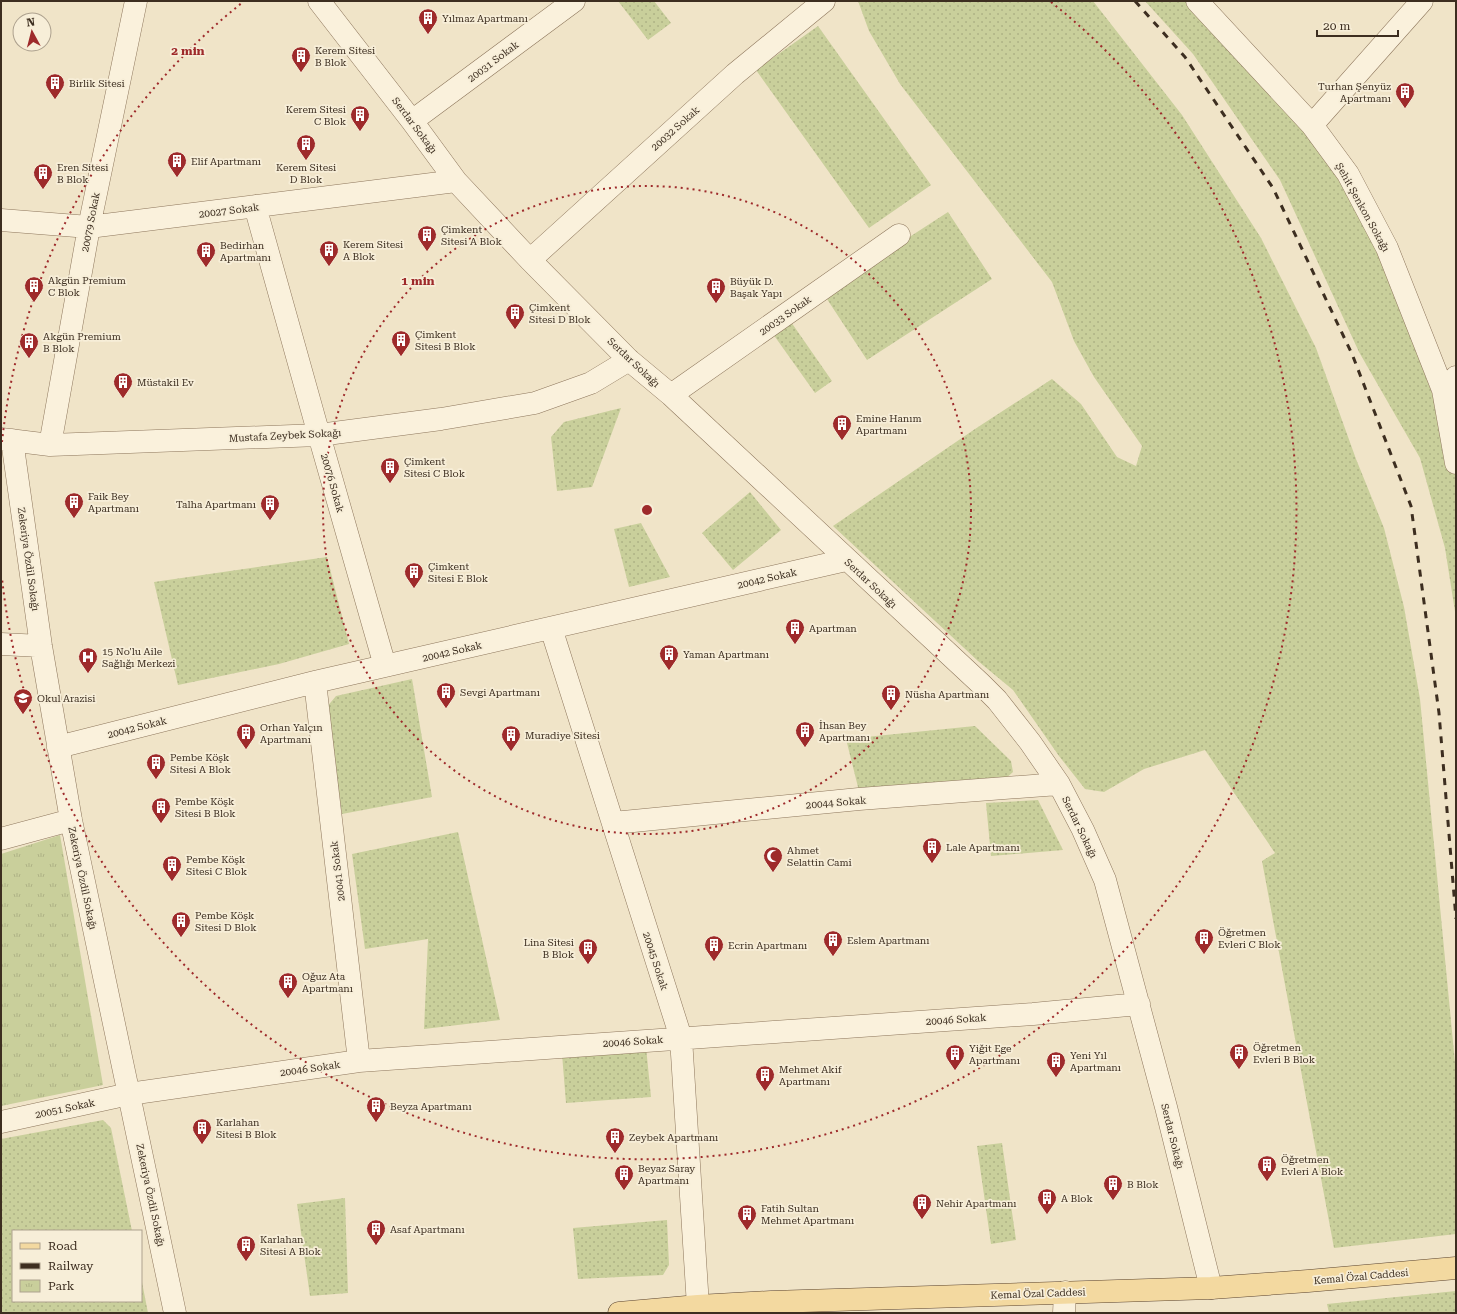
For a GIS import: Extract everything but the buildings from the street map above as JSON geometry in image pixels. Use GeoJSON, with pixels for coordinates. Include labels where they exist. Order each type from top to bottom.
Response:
{"type":"FeatureCollection","features":[{"type":"Feature","properties":{"kind":"main road","name":"Kemal Özal Caddesi"},"geometry":{"type":"LineString","coordinates":[[619,1313],[698,1306],[771,1308],[1064,1303],[1211,1288],[1456,1268]]}},
{"type":"Feature","properties":{"kind":"street","name":"20079 Sokak"},"geometry":{"type":"LineString","coordinates":[[50,444],[89,227],[136,1]]}},
{"type":"Feature","properties":{"kind":"street","name":"Serdar Sokağı"},"geometry":{"type":"LineString","coordinates":[[319,1],[412,120],[456,181],[530,260],[629,360],[670,396],[997,700],[1030,742],[1059,784],[1083,830],[1105,880],[1166,1107],[1211,1288]]}},
{"type":"Feature","properties":{"kind":"street","name":"20031 Sokak"},"geometry":{"type":"LineString","coordinates":[[412,120],[574,1]]}},
{"type":"Feature","properties":{"kind":"street","name":"20032 Sokak"},"geometry":{"type":"LineString","coordinates":[[530,260],[735,74],[824,1]]}},
{"type":"Feature","properties":{"kind":"street","name":"Şehit Şenkon Sokağı"},"geometry":{"type":"LineString","coordinates":[[1197,1],[1312,125],[1348,174],[1387,248],[1452,390],[1456,464]]}},
{"type":"Feature","properties":{"kind":"street"},"geometry":{"type":"LineString","coordinates":[[1312,125],[1422,1]]}},
{"type":"Feature","properties":{"kind":"street","name":"20027 Sokak"},"geometry":{"type":"LineString","coordinates":[[1,220],[89,227],[456,181]]}},
{"type":"Feature","properties":{"kind":"street","name":"20076 Sokak"},"geometry":{"type":"LineString","coordinates":[[255,206],[385,666]]}},
{"type":"Feature","properties":{"kind":"street","name":"20033 Sokak"},"geometry":{"type":"LineString","coordinates":[[670,396],[899,235]]}},
{"type":"Feature","properties":{"kind":"street","name":"Mustafa Zeybek Sokağı"},"geometry":{"type":"LineString","coordinates":[[7,439],[50,444],[319,436],[441,419],[535,403],[591,383],[629,360]]}},
{"type":"Feature","properties":{"kind":"street","name":"Zekeriya Özdil Sokağı"},"geometry":{"type":"LineString","coordinates":[[7,439],[71,820],[175,1313]]}},
{"type":"Feature","properties":{"kind":"street","name":"20042 Sokak"},"geometry":{"type":"LineString","coordinates":[[58,747],[314,682],[846,560]]}},
{"type":"Feature","properties":{"kind":"street","name":"20045 Sokak"},"geometry":{"type":"LineString","coordinates":[[551,628],[681,1038],[698,1306]]}},
{"type":"Feature","properties":{"kind":"street"},"geometry":{"type":"LineString","coordinates":[[1,644],[41,646]]}},
{"type":"Feature","properties":{"kind":"street","name":"20041 Sokak"},"geometry":{"type":"LineString","coordinates":[[314,682],[359,1061]]}},
{"type":"Feature","properties":{"kind":"street","name":"20044 Sokak"},"geometry":{"type":"LineString","coordinates":[[613,823],[859,799],[1059,784]]}},
{"type":"Feature","properties":{"kind":"street"},"geometry":{"type":"LineString","coordinates":[[1,839],[71,820]]}},
{"type":"Feature","properties":{"kind":"street","name":"20046 Sokak"},"geometry":{"type":"LineString","coordinates":[[130,1094],[359,1061],[1032,1014],[1138,1004]]}},
{"type":"Feature","properties":{"kind":"street","name":"20051 Sokak"},"geometry":{"type":"LineString","coordinates":[[1,1122],[130,1094]]}},
{"type":"Feature","properties":{"kind":"green space"},"geometry":{"type":"Polygon","coordinates":[[[618,1],[654,1],[671,23],[648,40],[618,1]]]}},
{"type":"Feature","properties":{"kind":"green space"},"geometry":{"type":"Polygon","coordinates":[[[858,1],[1093,1],[1182,115],[1261,238],[1316,348],[1356,459],[1384,528],[1404,607],[1420,699],[1456,1073],[1456,1234],[1334,1248],[1262,861],[1275,853],[1205,750],[1144,769],[1104,792],[1085,789],[1059,756],[1013,690],[978,661],[833,526],[975,429],[1052,379],[1081,404],[1117,457],[1136,466],[1142,446],[1094,377],[1074,341],[1052,282],[900,84],[869,31],[858,1]]]}},
{"type":"Feature","properties":{"kind":"green space"},"geometry":{"type":"Polygon","coordinates":[[[1145,1],[1187,1],[1307,130],[1338,176],[1378,248],[1445,428],[1456,474],[1456,618],[1445,548],[1420,458],[1359,352],[1280,180],[1193,54],[1145,1]]]}},
{"type":"Feature","properties":{"kind":"green space"},"geometry":{"type":"Polygon","coordinates":[[[818,26],[931,185],[869,228],[756,70],[818,26]]]}},
{"type":"Feature","properties":{"kind":"green space"},"geometry":{"type":"Polygon","coordinates":[[[948,212],[992,279],[867,360],[823,293],[948,212]]]}},
{"type":"Feature","properties":{"kind":"green space"},"geometry":{"type":"Polygon","coordinates":[[[791,322],[832,381],[815,393],[773,334],[791,322]]]}},
{"type":"Feature","properties":{"kind":"green space"},"geometry":{"type":"Polygon","coordinates":[[[621,408],[592,487],[557,491],[551,437],[564,422],[621,408]]]}},
{"type":"Feature","properties":{"kind":"green space"},"geometry":{"type":"Polygon","coordinates":[[[750,492],[781,530],[733,570],[702,533],[750,492]]]}},
{"type":"Feature","properties":{"kind":"green space"},"geometry":{"type":"Polygon","coordinates":[[[641,523],[670,577],[629,587],[614,529],[641,523]]]}},
{"type":"Feature","properties":{"kind":"green space"},"geometry":{"type":"Polygon","coordinates":[[[327,557],[349,644],[279,664],[178,685],[154,582],[327,557]]]}},
{"type":"Feature","properties":{"kind":"green space"},"geometry":{"type":"Polygon","coordinates":[[[412,679],[432,797],[342,814],[326,708],[336,696],[412,679]]]}},
{"type":"Feature","properties":{"kind":"green space"},"geometry":{"type":"Polygon","coordinates":[[[975,726],[1011,761],[1013,772],[1004,780],[859,791],[846,739],[975,726]]]}},
{"type":"Feature","properties":{"kind":"green space"},"geometry":{"type":"Polygon","coordinates":[[[1038,800],[1063,850],[991,856],[986,803],[1038,800]]]}},
{"type":"Feature","properties":{"kind":"green space"},"geometry":{"type":"Polygon","coordinates":[[[458,832],[500,1020],[424,1029],[428,939],[365,949],[352,854],[458,832]]]}},
{"type":"Feature","properties":{"kind":"green space"},"geometry":{"type":"Polygon","coordinates":[[[60,835],[103,1085],[1,1106],[1,854],[60,835]]]}},
{"type":"Feature","properties":{"kind":"green space"},"geometry":{"type":"Polygon","coordinates":[[[646,1047],[651,1097],[566,1103],[562,1054],[646,1047]]]}},
{"type":"Feature","properties":{"kind":"green space"},"geometry":{"type":"Polygon","coordinates":[[[103,1120],[111,1128],[132,1230],[12,1230],[12,1302],[142,1302],[142,1282],[148,1313],[1,1313],[1,1139],[103,1120]]]}},
{"type":"Feature","properties":{"kind":"green space"},"geometry":{"type":"Polygon","coordinates":[[[1002,1143],[1016,1240],[991,1244],[977,1146],[1002,1143]]]}},
{"type":"Feature","properties":{"kind":"green space"},"geometry":{"type":"Polygon","coordinates":[[[345,1198],[348,1293],[310,1296],[297,1204],[345,1198]]]}},
{"type":"Feature","properties":{"kind":"green space"},"geometry":{"type":"Polygon","coordinates":[[[667,1220],[669,1265],[663,1275],[578,1279],[573,1228],[667,1220]]]}},
{"type":"Feature","properties":{"kind":"green space"},"geometry":{"type":"Polygon","coordinates":[[[1456,1291],[1456,1313],[1329,1313],[1327,1304],[1456,1291]]]}},
{"type":"Feature","properties":{"kind":"railway"},"geometry":{"type":"LineString","coordinates":[[1135,1],[1185,57],[1273,188],[1352,354],[1411,506],[1439,713],[1456,919]]}},
{"type":"Feature","properties":{"kind":"place","name":"Yılmaz Apartmanı"},"geometry":{"type":"Point","coordinates":[428,35]}},
{"type":"Feature","properties":{"kind":"place","name":"Kerem Sitesi B Blok"},"geometry":{"type":"Point","coordinates":[301,73]}},
{"type":"Feature","properties":{"kind":"place","name":"Birlik Sitesi"},"geometry":{"type":"Point","coordinates":[55,100]}},
{"type":"Feature","properties":{"kind":"place","name":"Turhan Şenyüz Apartmanı"},"geometry":{"type":"Point","coordinates":[1405,109]}},
{"type":"Feature","properties":{"kind":"place","name":"Kerem Sitesi C Blok"},"geometry":{"type":"Point","coordinates":[360,132]}},
{"type":"Feature","properties":{"kind":"place","name":"Kerem Sitesi D Blok"},"geometry":{"type":"Point","coordinates":[306,161]}},
{"type":"Feature","properties":{"kind":"place","name":"Elif Apartmanı"},"geometry":{"type":"Point","coordinates":[177,178]}},
{"type":"Feature","properties":{"kind":"place","name":"Eren Sitesi B Blok"},"geometry":{"type":"Point","coordinates":[43,190]}},
{"type":"Feature","properties":{"kind":"place","name":"Çimkent Sitesi A Blok"},"geometry":{"type":"Point","coordinates":[427,252]}},
{"type":"Feature","properties":{"kind":"place","name":"Kerem Sitesi A Blok"},"geometry":{"type":"Point","coordinates":[329,267]}},
{"type":"Feature","properties":{"kind":"place","name":"Bedirhan Apartmanı"},"geometry":{"type":"Point","coordinates":[206,268]}},
{"type":"Feature","properties":{"kind":"place","name":"Akgün Premium C Blok"},"geometry":{"type":"Point","coordinates":[34,303]}},
{"type":"Feature","properties":{"kind":"place","name":"Büyük D. Başak Yapı"},"geometry":{"type":"Point","coordinates":[716,304]}},
{"type":"Feature","properties":{"kind":"place","name":"Çimkent Sitesi D Blok"},"geometry":{"type":"Point","coordinates":[515,330]}},
{"type":"Feature","properties":{"kind":"place","name":"Çimkent Sitesi B Blok"},"geometry":{"type":"Point","coordinates":[401,357]}},
{"type":"Feature","properties":{"kind":"place","name":"Akgün Premium B Blok"},"geometry":{"type":"Point","coordinates":[29,359]}},
{"type":"Feature","properties":{"kind":"place","name":"Müstakil Ev"},"geometry":{"type":"Point","coordinates":[123,399]}},
{"type":"Feature","properties":{"kind":"place","name":"Emine Hanım Apartmanı"},"geometry":{"type":"Point","coordinates":[842,441]}},
{"type":"Feature","properties":{"kind":"place","name":"Çimkent Sitesi C Blok"},"geometry":{"type":"Point","coordinates":[390,484]}},
{"type":"Feature","properties":{"kind":"place","name":"Faik Bey Apartmanı"},"geometry":{"type":"Point","coordinates":[74,519]}},
{"type":"Feature","properties":{"kind":"place","name":"Talha Apartmanı"},"geometry":{"type":"Point","coordinates":[270,521]}},
{"type":"Feature","properties":{"kind":"place","name":"Çimkent Sitesi E Blok"},"geometry":{"type":"Point","coordinates":[414,589]}},
{"type":"Feature","properties":{"kind":"place","name":"Apartman"},"geometry":{"type":"Point","coordinates":[795,645]}},
{"type":"Feature","properties":{"kind":"place","name":"Yaman Apartmanı"},"geometry":{"type":"Point","coordinates":[669,671]}},
{"type":"Feature","properties":{"kind":"place","name":"15 No'lu Aile Sağlığı Merkezi"},"geometry":{"type":"Point","coordinates":[88,674]}},
{"type":"Feature","properties":{"kind":"place","name":"Sevgi Apartmanı"},"geometry":{"type":"Point","coordinates":[446,709]}},
{"type":"Feature","properties":{"kind":"place","name":"Nüsha Apartmanı"},"geometry":{"type":"Point","coordinates":[891,711]}},
{"type":"Feature","properties":{"kind":"place","name":"Okul Arazisi"},"geometry":{"type":"Point","coordinates":[23,715]}},
{"type":"Feature","properties":{"kind":"place","name":"İhsan Bey Apartmanı"},"geometry":{"type":"Point","coordinates":[805,748]}},
{"type":"Feature","properties":{"kind":"place","name":"Orhan Yalçın Apartmanı"},"geometry":{"type":"Point","coordinates":[246,750]}},
{"type":"Feature","properties":{"kind":"place","name":"Muradiye Sitesi"},"geometry":{"type":"Point","coordinates":[511,752]}},
{"type":"Feature","properties":{"kind":"place","name":"Pembe Köşk Sitesi A Blok"},"geometry":{"type":"Point","coordinates":[156,780]}},
{"type":"Feature","properties":{"kind":"place","name":"Pembe Köşk Sitesi B Blok"},"geometry":{"type":"Point","coordinates":[161,824]}},
{"type":"Feature","properties":{"kind":"place","name":"Lale Apartmanı"},"geometry":{"type":"Point","coordinates":[932,864]}},
{"type":"Feature","properties":{"kind":"place","name":"Ahmet Selattin Cami"},"geometry":{"type":"Point","coordinates":[773,873]}},
{"type":"Feature","properties":{"kind":"place","name":"Pembe Köşk Sitesi C Blok"},"geometry":{"type":"Point","coordinates":[172,882]}},
{"type":"Feature","properties":{"kind":"place","name":"Pembe Köşk Sitesi D Blok"},"geometry":{"type":"Point","coordinates":[181,938]}},
{"type":"Feature","properties":{"kind":"place","name":"Öğretmen Evleri C Blok"},"geometry":{"type":"Point","coordinates":[1204,955]}},
{"type":"Feature","properties":{"kind":"place","name":"Eslem Apartmanı"},"geometry":{"type":"Point","coordinates":[833,957]}},
{"type":"Feature","properties":{"kind":"place","name":"Ecrin Apartmanı"},"geometry":{"type":"Point","coordinates":[714,962]}},
{"type":"Feature","properties":{"kind":"place","name":"Lina Sitesi B Blok"},"geometry":{"type":"Point","coordinates":[588,965]}},
{"type":"Feature","properties":{"kind":"place","name":"Oğuz Ata Apartmanı"},"geometry":{"type":"Point","coordinates":[288,999]}},
{"type":"Feature","properties":{"kind":"place","name":"Öğretmen Evleri B Blok"},"geometry":{"type":"Point","coordinates":[1239,1070]}},
{"type":"Feature","properties":{"kind":"place","name":"Yiğit Ege Apartmanı"},"geometry":{"type":"Point","coordinates":[955,1071]}},
{"type":"Feature","properties":{"kind":"place","name":"Yeni Yıl Apartmanı"},"geometry":{"type":"Point","coordinates":[1056,1078]}},
{"type":"Feature","properties":{"kind":"place","name":"Mehmet Akif Apartmanı"},"geometry":{"type":"Point","coordinates":[765,1092]}},
{"type":"Feature","properties":{"kind":"place","name":"Beyza Apartmanı"},"geometry":{"type":"Point","coordinates":[376,1123]}},
{"type":"Feature","properties":{"kind":"place","name":"Karlahan Sitesi B Blok"},"geometry":{"type":"Point","coordinates":[202,1145]}},
{"type":"Feature","properties":{"kind":"place","name":"Zeybek Apartmanı"},"geometry":{"type":"Point","coordinates":[615,1154]}},
{"type":"Feature","properties":{"kind":"place","name":"Öğretmen Evleri A Blok"},"geometry":{"type":"Point","coordinates":[1267,1182]}},
{"type":"Feature","properties":{"kind":"place","name":"Beyaz Saray Apartmanı"},"geometry":{"type":"Point","coordinates":[624,1191]}},
{"type":"Feature","properties":{"kind":"place","name":"B Blok"},"geometry":{"type":"Point","coordinates":[1113,1201]}},
{"type":"Feature","properties":{"kind":"place","name":"A Blok"},"geometry":{"type":"Point","coordinates":[1047,1215]}},
{"type":"Feature","properties":{"kind":"place","name":"Nehir Apartmanı"},"geometry":{"type":"Point","coordinates":[922,1220]}},
{"type":"Feature","properties":{"kind":"place","name":"Fatih Sultan Mehmet Apartmanı"},"geometry":{"type":"Point","coordinates":[747,1231]}},
{"type":"Feature","properties":{"kind":"place","name":"Asaf Apartmanı"},"geometry":{"type":"Point","coordinates":[376,1246]}},
{"type":"Feature","properties":{"kind":"place","name":"Karlahan Sitesi A Blok"},"geometry":{"type":"Point","coordinates":[246,1262]}}]}
